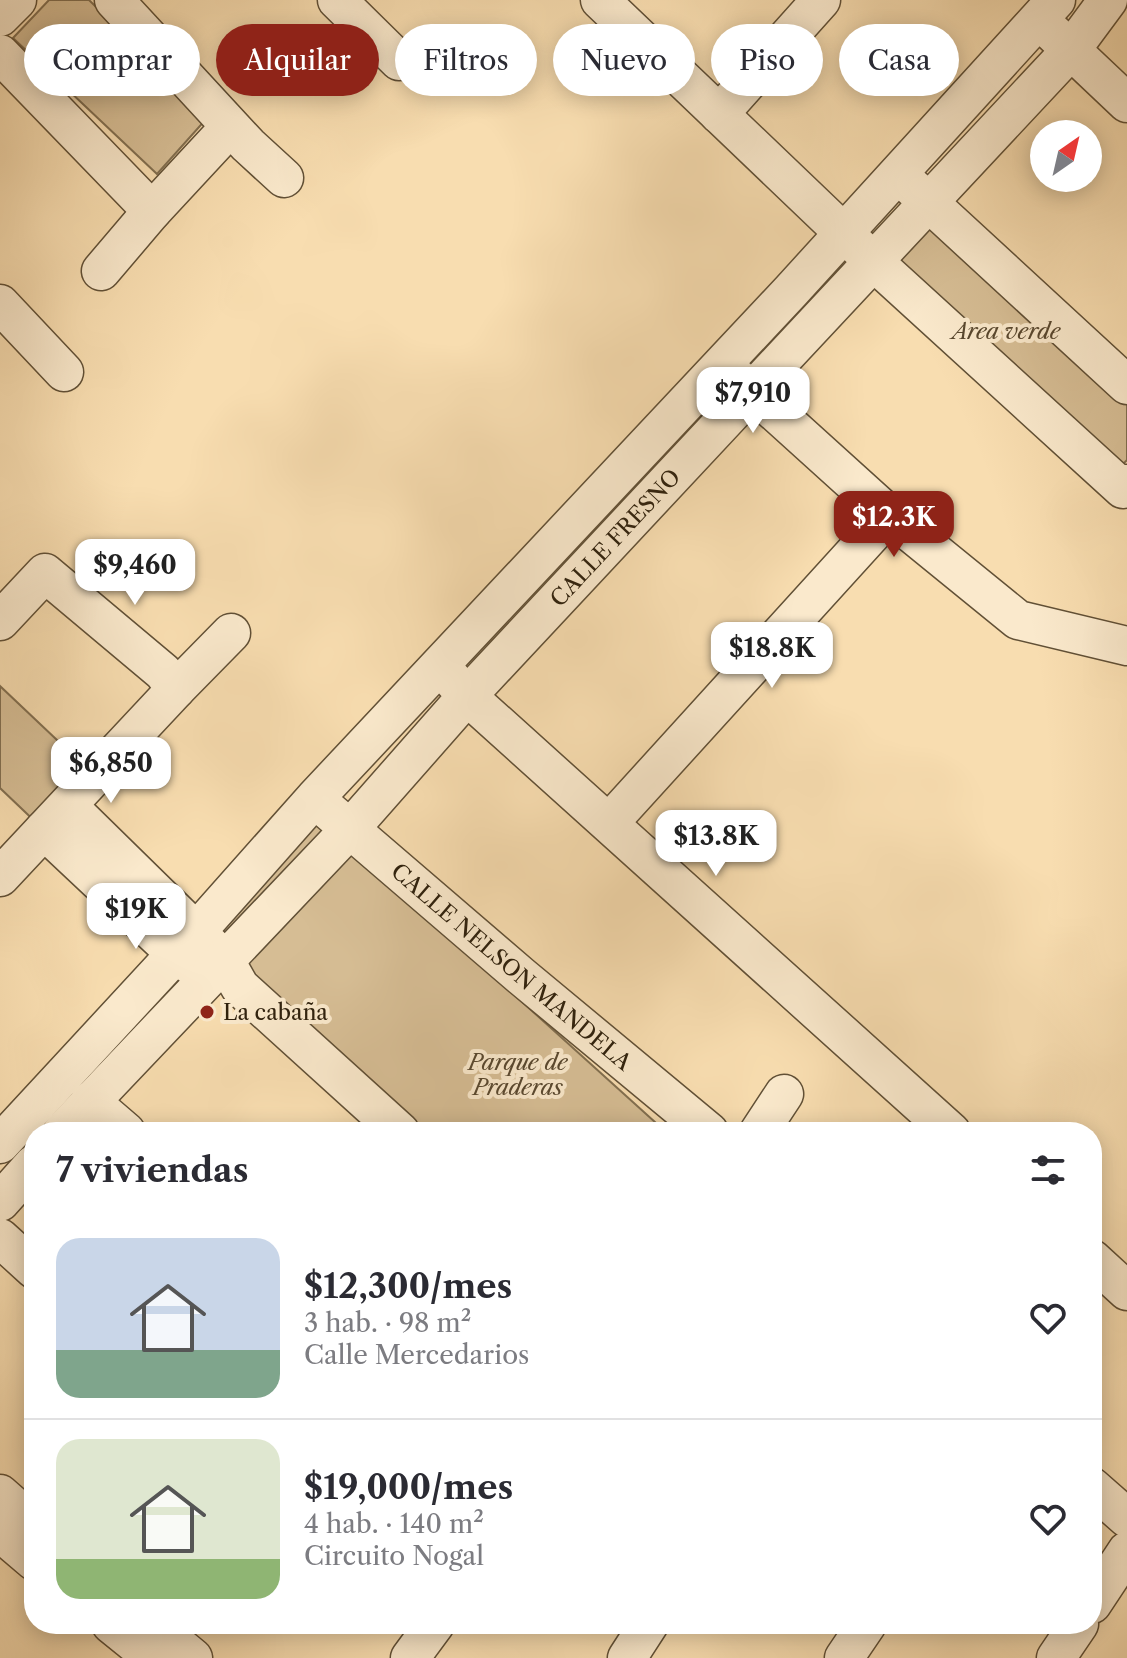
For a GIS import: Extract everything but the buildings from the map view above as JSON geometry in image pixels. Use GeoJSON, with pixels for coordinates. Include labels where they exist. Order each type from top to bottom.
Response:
{"type":"FeatureCollection","features":[{"type":"Feature","properties":{"kind":"street"},"geometry":{"type":"LineString","coordinates":[[0,17],[17,0]]}},
{"type":"Feature","properties":{"kind":"street"},"geometry":{"type":"LineString","coordinates":[[114,0],[230,127],[284,178]]}},
{"type":"Feature","properties":{"kind":"street"},"geometry":{"type":"LineString","coordinates":[[337,0],[395,57]]}},
{"type":"Feature","properties":{"kind":"street"},"geometry":{"type":"LineString","coordinates":[[600,0],[873,261],[1125,487]]}},
{"type":"Feature","properties":{"kind":"street"},"geometry":{"type":"LineString","coordinates":[[719,114],[821,0]]}},
{"type":"Feature","properties":{"kind":"street","name":"CALLE FRESNO"},"geometry":{"type":"LineString","coordinates":[[71,1122],[224,974],[467,696],[1071,50],[1108,0]]}},
{"type":"Feature","properties":{"kind":"street"},"geometry":{"type":"LineString","coordinates":[[1047,10],[1071,50],[1127,103]]}},
{"type":"Feature","properties":{"kind":"street","name":"CALLE FRESNO"},"geometry":{"type":"LineString","coordinates":[[0,1144],[315,798],[791,291],[1047,10]]}},
{"type":"Feature","properties":{"kind":"street"},"geometry":{"type":"LineString","coordinates":[[0,54],[152,211]]}},
{"type":"Feature","properties":{"kind":"street"},"geometry":{"type":"LineString","coordinates":[[101,271],[230,127]]}},
{"type":"Feature","properties":{"kind":"street"},"geometry":{"type":"LineString","coordinates":[[899,174],[1127,385]]}},
{"type":"Feature","properties":{"kind":"street"},"geometry":{"type":"LineString","coordinates":[[0,304],[64,372]]}},
{"type":"Feature","properties":{"kind":"street"},"geometry":{"type":"LineString","coordinates":[[721,363],[889,515],[1018,620],[1127,646]]}},
{"type":"Feature","properties":{"kind":"street"},"geometry":{"type":"LineString","coordinates":[[609,823],[889,515]]}},
{"type":"Feature","properties":{"kind":"street"},"geometry":{"type":"LineString","coordinates":[[0,621],[45,573],[163,672],[176,689]]}},
{"type":"Feature","properties":{"kind":"street"},"geometry":{"type":"LineString","coordinates":[[0,877],[231,633]]}},
{"type":"Feature","properties":{"kind":"street"},"geometry":{"type":"LineString","coordinates":[[440,665],[467,696],[940,1122]]}},
{"type":"Feature","properties":{"kind":"street","name":"CALLE NELSON MANDELA"},"geometry":{"type":"LineString","coordinates":[[315,798],[349,830],[697,1122]]}},
{"type":"Feature","properties":{"kind":"street"},"geometry":{"type":"LineString","coordinates":[[56,818],[186,943],[389,1122]]}},
{"type":"Feature","properties":{"kind":"street"},"geometry":{"type":"LineString","coordinates":[[766,1122],[784,1094]]}},
{"type":"Feature","properties":{"kind":"street"},"geometry":{"type":"LineString","coordinates":[[90,1101],[114,1122]]}},
{"type":"Feature","properties":{"kind":"street"},"geometry":{"type":"LineString","coordinates":[[0,1202],[24,1175]]}},
{"type":"Feature","properties":{"kind":"street"},"geometry":{"type":"LineString","coordinates":[[0,1238],[24,1260]]}},
{"type":"Feature","properties":{"kind":"street"},"geometry":{"type":"LineString","coordinates":[[1102,1268],[1127,1291]]}},
{"type":"Feature","properties":{"kind":"street"},"geometry":{"type":"LineString","coordinates":[[0,1494],[24,1515]]}},
{"type":"Feature","properties":{"kind":"street"},"geometry":{"type":"LineString","coordinates":[[1102,1496],[1127,1518]]}},
{"type":"Feature","properties":{"kind":"street"},"geometry":{"type":"LineString","coordinates":[[0,1532],[24,1552]]}},
{"type":"Feature","properties":{"kind":"street"},"geometry":{"type":"LineString","coordinates":[[1102,1589],[1127,1551]]}},
{"type":"Feature","properties":{"kind":"street"},"geometry":{"type":"LineString","coordinates":[[123,1634],[153,1658]]}},
{"type":"Feature","properties":{"kind":"street"},"geometry":{"type":"LineString","coordinates":[[164,1634],[193,1658]]}},
{"type":"Feature","properties":{"kind":"street"},"geometry":{"type":"LineString","coordinates":[[410,1658],[426,1634]]}},
{"type":"Feature","properties":{"kind":"street"},"geometry":{"type":"LineString","coordinates":[[627,1658],[643,1634]]}},
{"type":"Feature","properties":{"kind":"street"},"geometry":{"type":"LineString","coordinates":[[844,1658],[860,1634]]}},
{"type":"Feature","properties":{"kind":"street"},"geometry":{"type":"LineString","coordinates":[[1056,1658],[1072,1634]]}},
{"type":"Feature","properties":{"kind":"green space"},"geometry":{"type":"Polygon","coordinates":[[[49,0],[89,0],[113,24],[26,24],[49,0]]]}},
{"type":"Feature","properties":{"kind":"green space"},"geometry":{"type":"Polygon","coordinates":[[[24,26],[24,48],[13,38],[24,26]]]}},
{"type":"Feature","properties":{"kind":"green space"},"geometry":{"type":"Polygon","coordinates":[[[74,96],[187,96],[208,117],[157,174],[74,96]]]}},
{"type":"Feature","properties":{"kind":"green space","name":"Area verde"},"geometry":{"type":"Polygon","coordinates":[[[929,216],[1127,397],[1127,460],[1114,473],[885,264],[929,216]]]}},
{"type":"Feature","properties":{"kind":"green space"},"geometry":{"type":"Polygon","coordinates":[[[0,686],[95,776],[44,830],[0,788],[0,686]]]}},
{"type":"Feature","properties":{"kind":"green space","name":"Parque de Praderas"},"geometry":{"type":"Polygon","coordinates":[[[318,799],[510,991],[655,1122],[404,1122],[197,931],[318,799]]]}},
{"type":"Feature","properties":{"kind":"place","name":"La cabaña"},"geometry":{"type":"Point","coordinates":[207,1012]}}]}
